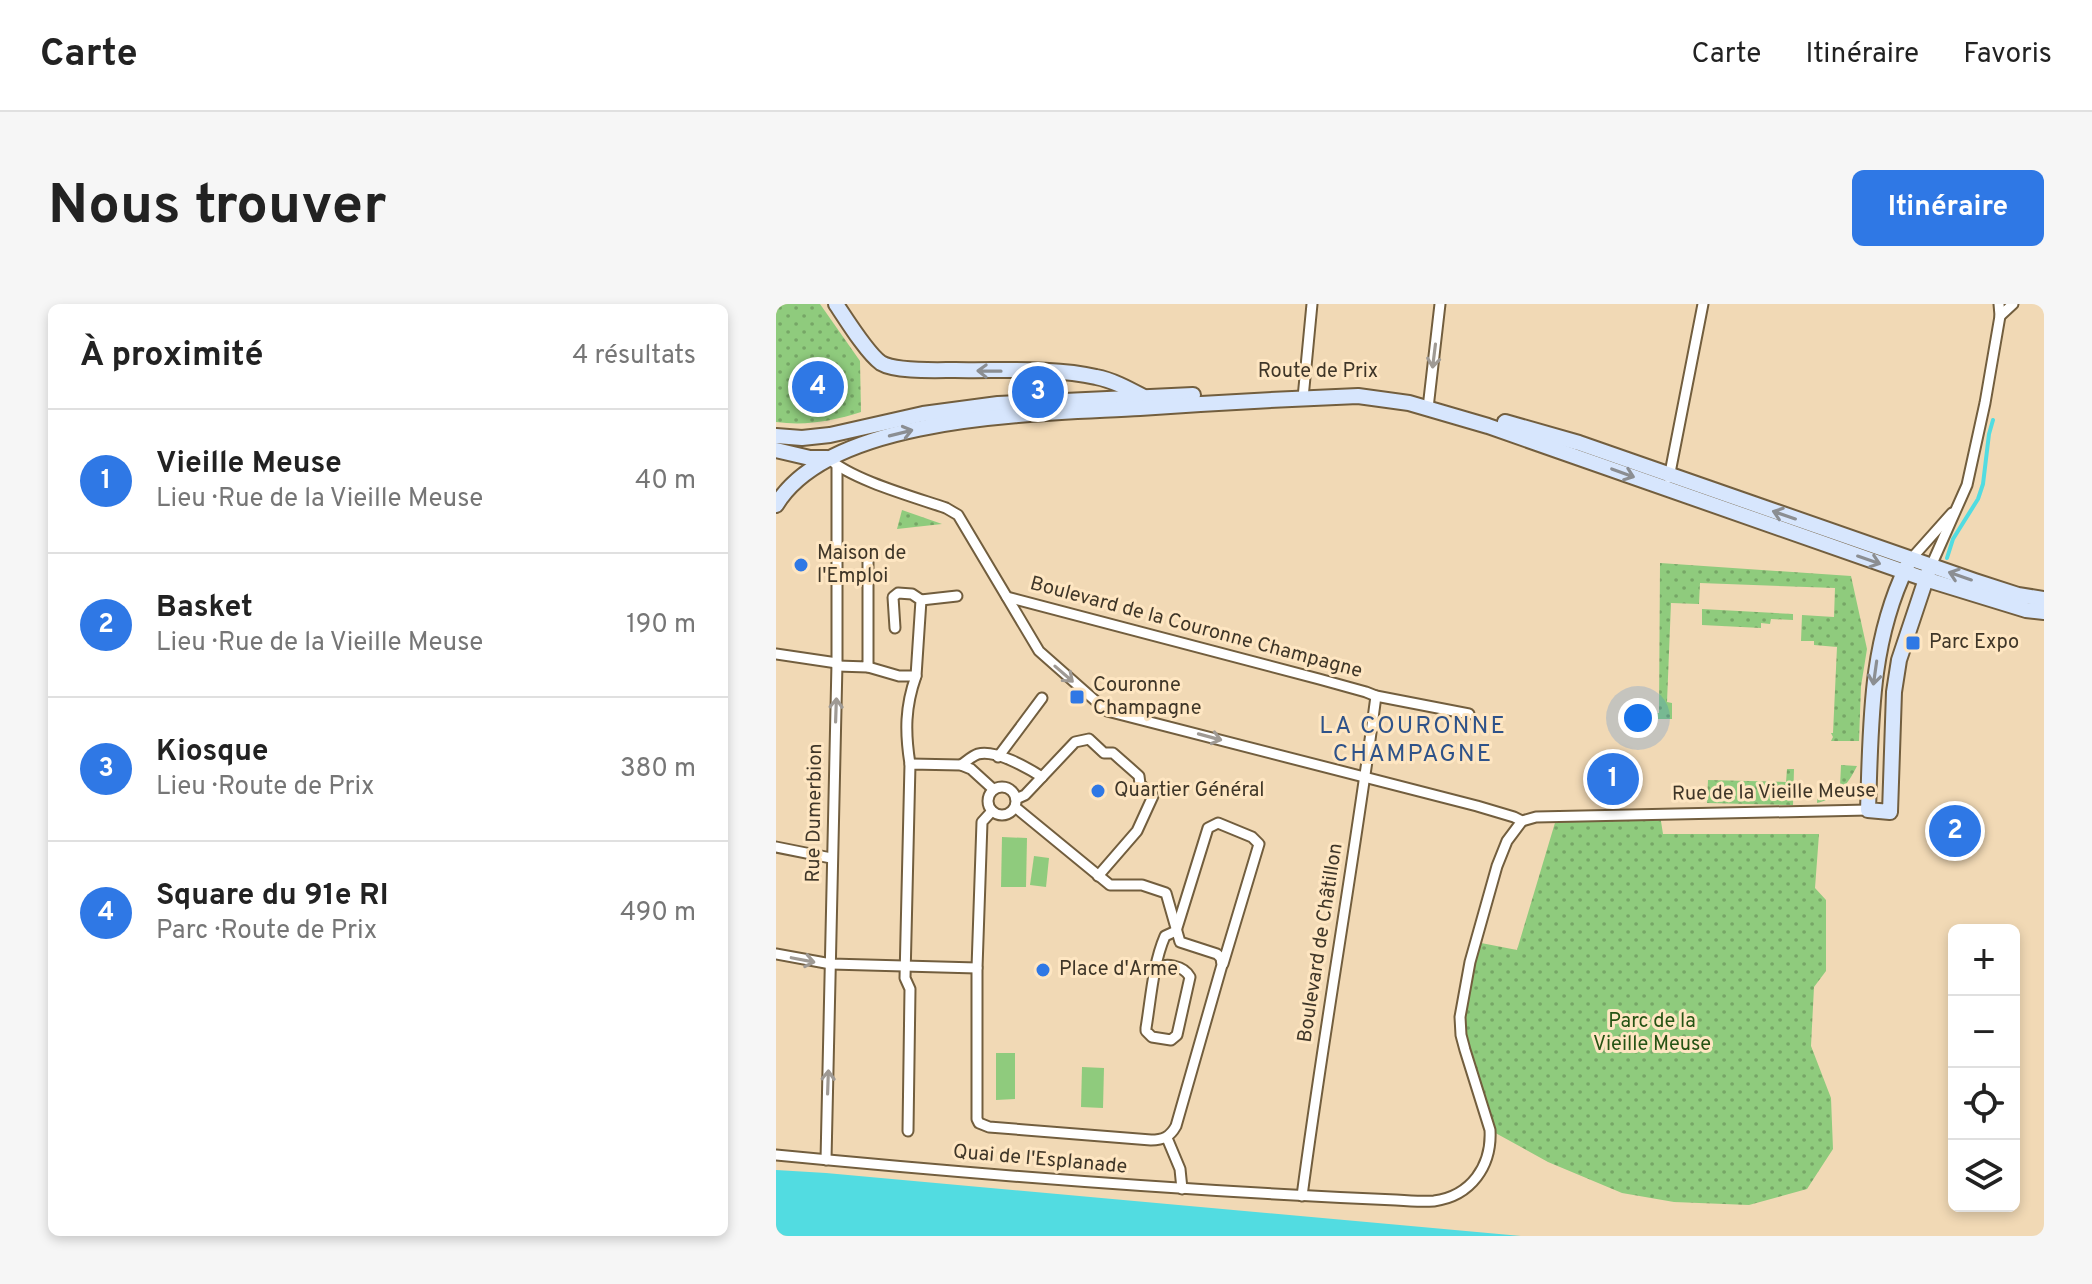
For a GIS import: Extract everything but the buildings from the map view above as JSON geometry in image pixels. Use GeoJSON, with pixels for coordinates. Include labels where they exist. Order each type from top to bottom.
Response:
{"type":"FeatureCollection","features":[{"type":"Feature","properties":{"kind":"main road"},"geometry":{"type":"LineString","coordinates":[[836,304],[860,339],[882,363],[931,370],[1066,372],[1109,380],[1146,403]]}},
{"type":"Feature","properties":{"kind":"main road","name":"Route de Prix"},"geometry":{"type":"LineString","coordinates":[[776,505],[800,479],[832,462],[896,433],[924,427],[1146,403],[1358,388],[1411,394],[1428,404],[1579,443],[1668,482],[1908,565],[2026,610],[2044,612]]}},
{"type":"Feature","properties":{"kind":"main road","name":"Route de Prix"},"geometry":{"type":"LineString","coordinates":[[780,436],[802,438],[830,435],[923,414],[998,404],[1146,403]]}},
{"type":"Feature","properties":{"kind":"main road"},"geometry":{"type":"LineString","coordinates":[[832,462],[831,448],[836,444],[880,424]]}},
{"type":"Feature","properties":{"kind":"main road"},"geometry":{"type":"LineString","coordinates":[[780,436],[832,462]]}},
{"type":"Feature","properties":{"kind":"main road","name":"Route de Prix"},"geometry":{"type":"LineString","coordinates":[[776,450],[832,462]]}},
{"type":"Feature","properties":{"kind":"main road"},"geometry":{"type":"LineString","coordinates":[[1868,810],[1871,699],[1880,644],[1908,565]]}},
{"type":"Feature","properties":{"kind":"main road","name":"Route de Prix"},"geometry":{"type":"LineString","coordinates":[[1928,573],[2044,599]]}},
{"type":"Feature","properties":{"kind":"main road","name":"Rue de la Vieille Meuse"},"geometry":{"type":"LineString","coordinates":[[1868,810],[1890,812],[1894,692],[1899,660],[1928,573]]}},
{"type":"Feature","properties":{"kind":"street"},"geometry":{"type":"LineString","coordinates":[[1303,394],[1312,304]]}},
{"type":"Feature","properties":{"kind":"street"},"geometry":{"type":"LineString","coordinates":[[1428,404],[1440,304]]}},
{"type":"Feature","properties":{"kind":"street"},"geometry":{"type":"LineString","coordinates":[[1668,482],[1703,304]]}},
{"type":"Feature","properties":{"kind":"street"},"geometry":{"type":"LineString","coordinates":[[1928,573],[1967,485],[2000,316],[1999,304]]}},
{"type":"Feature","properties":{"kind":"street"},"geometry":{"type":"LineString","coordinates":[[2000,316],[2013,304]]}},
{"type":"Feature","properties":{"kind":"street","name":"Boulevard de la Couronne Champagne"},"geometry":{"type":"LineString","coordinates":[[832,462],[857,476],[958,515],[1007,597],[1376,696],[1469,714]]}},
{"type":"Feature","properties":{"kind":"street","name":"Rue Dumerbion"},"geometry":{"type":"LineString","coordinates":[[826,1160],[837,665],[832,462]]}},
{"type":"Feature","properties":{"kind":"street"},"geometry":{"type":"LineString","coordinates":[[1908,565],[1960,505]]}},
{"type":"Feature","properties":{"kind":"street"},"geometry":{"type":"LineString","coordinates":[[868,562],[868,667]]}},
{"type":"Feature","properties":{"kind":"street"},"geometry":{"type":"LineString","coordinates":[[895,628],[893,597],[898,593],[912,594],[921,600],[957,596]]}},
{"type":"Feature","properties":{"kind":"street","name":"Rue de la Vieille Meuse"},"geometry":{"type":"LineString","coordinates":[[1007,597],[1039,651],[1107,711],[1477,806],[1522,821],[1536,817],[1868,810]]}},
{"type":"Feature","properties":{"kind":"street"},"geometry":{"type":"LineString","coordinates":[[908,1131],[910,989],[905,978],[910,764],[906,740],[907,703],[916,676],[921,600]]}},
{"type":"Feature","properties":{"kind":"street"},"geometry":{"type":"LineString","coordinates":[[776,654],[868,667],[899,676],[916,676]]}},
{"type":"Feature","properties":{"kind":"street","name":"Boulevard de Châtillon"},"geometry":{"type":"LineString","coordinates":[[1302,1196],[1317,1077],[1376,696]]}},
{"type":"Feature","properties":{"kind":"street"},"geometry":{"type":"LineString","coordinates":[[998,757],[1042,698]]}},
{"type":"Feature","properties":{"kind":"street"},"geometry":{"type":"LineString","coordinates":[[1098,876],[1137,831],[1153,796],[1140,784],[1139,776],[1113,753],[1104,753],[1089,739],[1075,742],[1025,795],[1015,803],[1004,815],[992,811],[987,797],[993,789],[1007,787],[1015,794],[1015,803],[1098,876],[1110,885],[1142,885],[1166,893],[1180,942],[1217,954],[1222,965]]}},
{"type":"Feature","properties":{"kind":"street"},"geometry":{"type":"LineString","coordinates":[[961,765],[976,754],[987,753],[1042,777]]}},
{"type":"Feature","properties":{"kind":"street"},"geometry":{"type":"LineString","coordinates":[[910,764],[961,765],[971,769],[993,789]]}},
{"type":"Feature","properties":{"kind":"street"},"geometry":{"type":"LineString","coordinates":[[992,811],[982,822],[977,968],[976,1113],[979,1123],[989,1127],[1151,1140],[1167,1138],[1176,1126],[1259,844],[1252,837],[1218,823],[1208,828],[1176,931],[1165,936],[1160,948],[1156,970],[1146,1031],[1152,1037],[1171,1040],[1177,1035],[1190,977],[1185,970],[1165,964],[1156,970]]}},
{"type":"Feature","properties":{"kind":"street","name":"Quai de l'Esplanade"},"geometry":{"type":"LineString","coordinates":[[776,1155],[1182,1189],[1431,1201],[1446,1199],[1468,1188],[1480,1173],[1490,1145],[1490,1130],[1461,1035],[1460,1017],[1470,962],[1497,866],[1509,836],[1522,821]]}},
{"type":"Feature","properties":{"kind":"street"},"geometry":{"type":"LineString","coordinates":[[776,847],[831,858]]}},
{"type":"Feature","properties":{"kind":"street"},"geometry":{"type":"LineString","coordinates":[[776,954],[831,964],[977,968]]}},
{"type":"Feature","properties":{"kind":"street"},"geometry":{"type":"LineString","coordinates":[[1167,1138],[1180,1169],[1182,1189]]}},
{"type":"Feature","properties":{"kind":"green space"},"geometry":{"type":"Polygon","coordinates":[[[776,304],[820,304],[860,361],[861,412],[819,422],[776,422],[776,304]]]}},
{"type":"Feature","properties":{"kind":"green space"},"geometry":{"type":"Polygon","coordinates":[[[902,510],[942,524],[897,529],[902,510]]]}},
{"type":"Feature","properties":{"kind":"green space"},"geometry":{"type":"Polygon","coordinates":[[[1660,563],[1851,576],[1867,649],[1861,686],[1859,741],[1831,741],[1837,647],[1801,641],[1802,615],[1834,617],[1835,588],[1700,583],[1699,604],[1671,603],[1667,702],[1672,703],[1672,719],[1653,719],[1653,713],[1659,713],[1660,563]]]}},
{"type":"Feature","properties":{"kind":"green space"},"geometry":{"type":"Polygon","coordinates":[[[1702,609],[1793,614],[1793,620],[1771,619],[1770,624],[1761,623],[1761,628],[1702,625],[1702,609]]]}},
{"type":"Feature","properties":{"kind":"green space"},"geometry":{"type":"Polygon","coordinates":[[[1841,765],[1857,766],[1842,789],[1831,798],[1817,803],[1818,787],[1840,787],[1841,765]]]}},
{"type":"Feature","properties":{"kind":"green space"},"geometry":{"type":"Polygon","coordinates":[[[1787,769],[1794,769],[1793,805],[1707,803],[1708,780],[1786,782],[1787,769]]]}},
{"type":"Feature","properties":{"kind":"green space","name":"Parc de la Vieille Meuse"},"geometry":{"type":"Polygon","coordinates":[[[1660,815],[1663,834],[1819,834],[1815,888],[1826,900],[1826,971],[1814,987],[1811,1046],[1831,1098],[1833,1149],[1807,1189],[1749,1205],[1674,1202],[1622,1193],[1548,1162],[1490,1130],[1461,1035],[1476,942],[1517,950],[1557,816],[1660,815]]]}},
{"type":"Feature","properties":{"kind":"green space"},"geometry":{"type":"Polygon","coordinates":[[[1002,837],[1027,838],[1026,887],[1001,887],[1002,837]]]}},
{"type":"Feature","properties":{"kind":"green space"},"geometry":{"type":"Polygon","coordinates":[[[1034,856],[1049,858],[1046,887],[1030,885],[1034,856]]]}},
{"type":"Feature","properties":{"kind":"green space"},"geometry":{"type":"Polygon","coordinates":[[[996,1053],[1015,1053],[1015,1099],[996,1100],[996,1053]]]}},
{"type":"Feature","properties":{"kind":"green space"},"geometry":{"type":"Polygon","coordinates":[[[1082,1067],[1104,1068],[1103,1108],[1081,1107],[1082,1067]]]}},
{"type":"Feature","properties":{"kind":"water"},"geometry":{"type":"Polygon","coordinates":[[[776,1170],[826,1173],[1521,1236],[776,1236],[776,1170]]]}},
{"type":"Feature","properties":{"kind":"waterway"},"geometry":{"type":"LineString","coordinates":[[1947,558],[1953,539],[1978,499],[1993,420]]}},
{"type":"Feature","properties":{"kind":"place","name":"Square du 91e RI"},"geometry":{"type":"Point","coordinates":[818,387]}},
{"type":"Feature","properties":{"kind":"place","name":"Kiosque"},"geometry":{"type":"Point","coordinates":[1038,392]}},
{"type":"Feature","properties":{"kind":"place","name":"Maison de l'Emploi"},"geometry":{"type":"Point","coordinates":[801,565]}},
{"type":"Feature","properties":{"kind":"place","name":"Parc Expo"},"geometry":{"type":"Point","coordinates":[1913,643]}},
{"type":"Feature","properties":{"kind":"place","name":"Couronne Champagne"},"geometry":{"type":"Point","coordinates":[1077,697]}},
{"type":"Feature","properties":{"kind":"place","name":"Vieille Meuse"},"geometry":{"type":"Point","coordinates":[1613,779]}},
{"type":"Feature","properties":{"kind":"place","name":"Quartier Général"},"geometry":{"type":"Point","coordinates":[1098,791]}},
{"type":"Feature","properties":{"kind":"place","name":"Basket"},"geometry":{"type":"Point","coordinates":[1955,831]}},
{"type":"Feature","properties":{"kind":"place","name":"Place d'Arme"},"geometry":{"type":"Point","coordinates":[1043,970]}},
{"type":"Feature","properties":{"kind":"district","name":"LA COURONNE CHAMPAGNE"},"geometry":{"type":"Point","coordinates":[1413,741]}}]}
